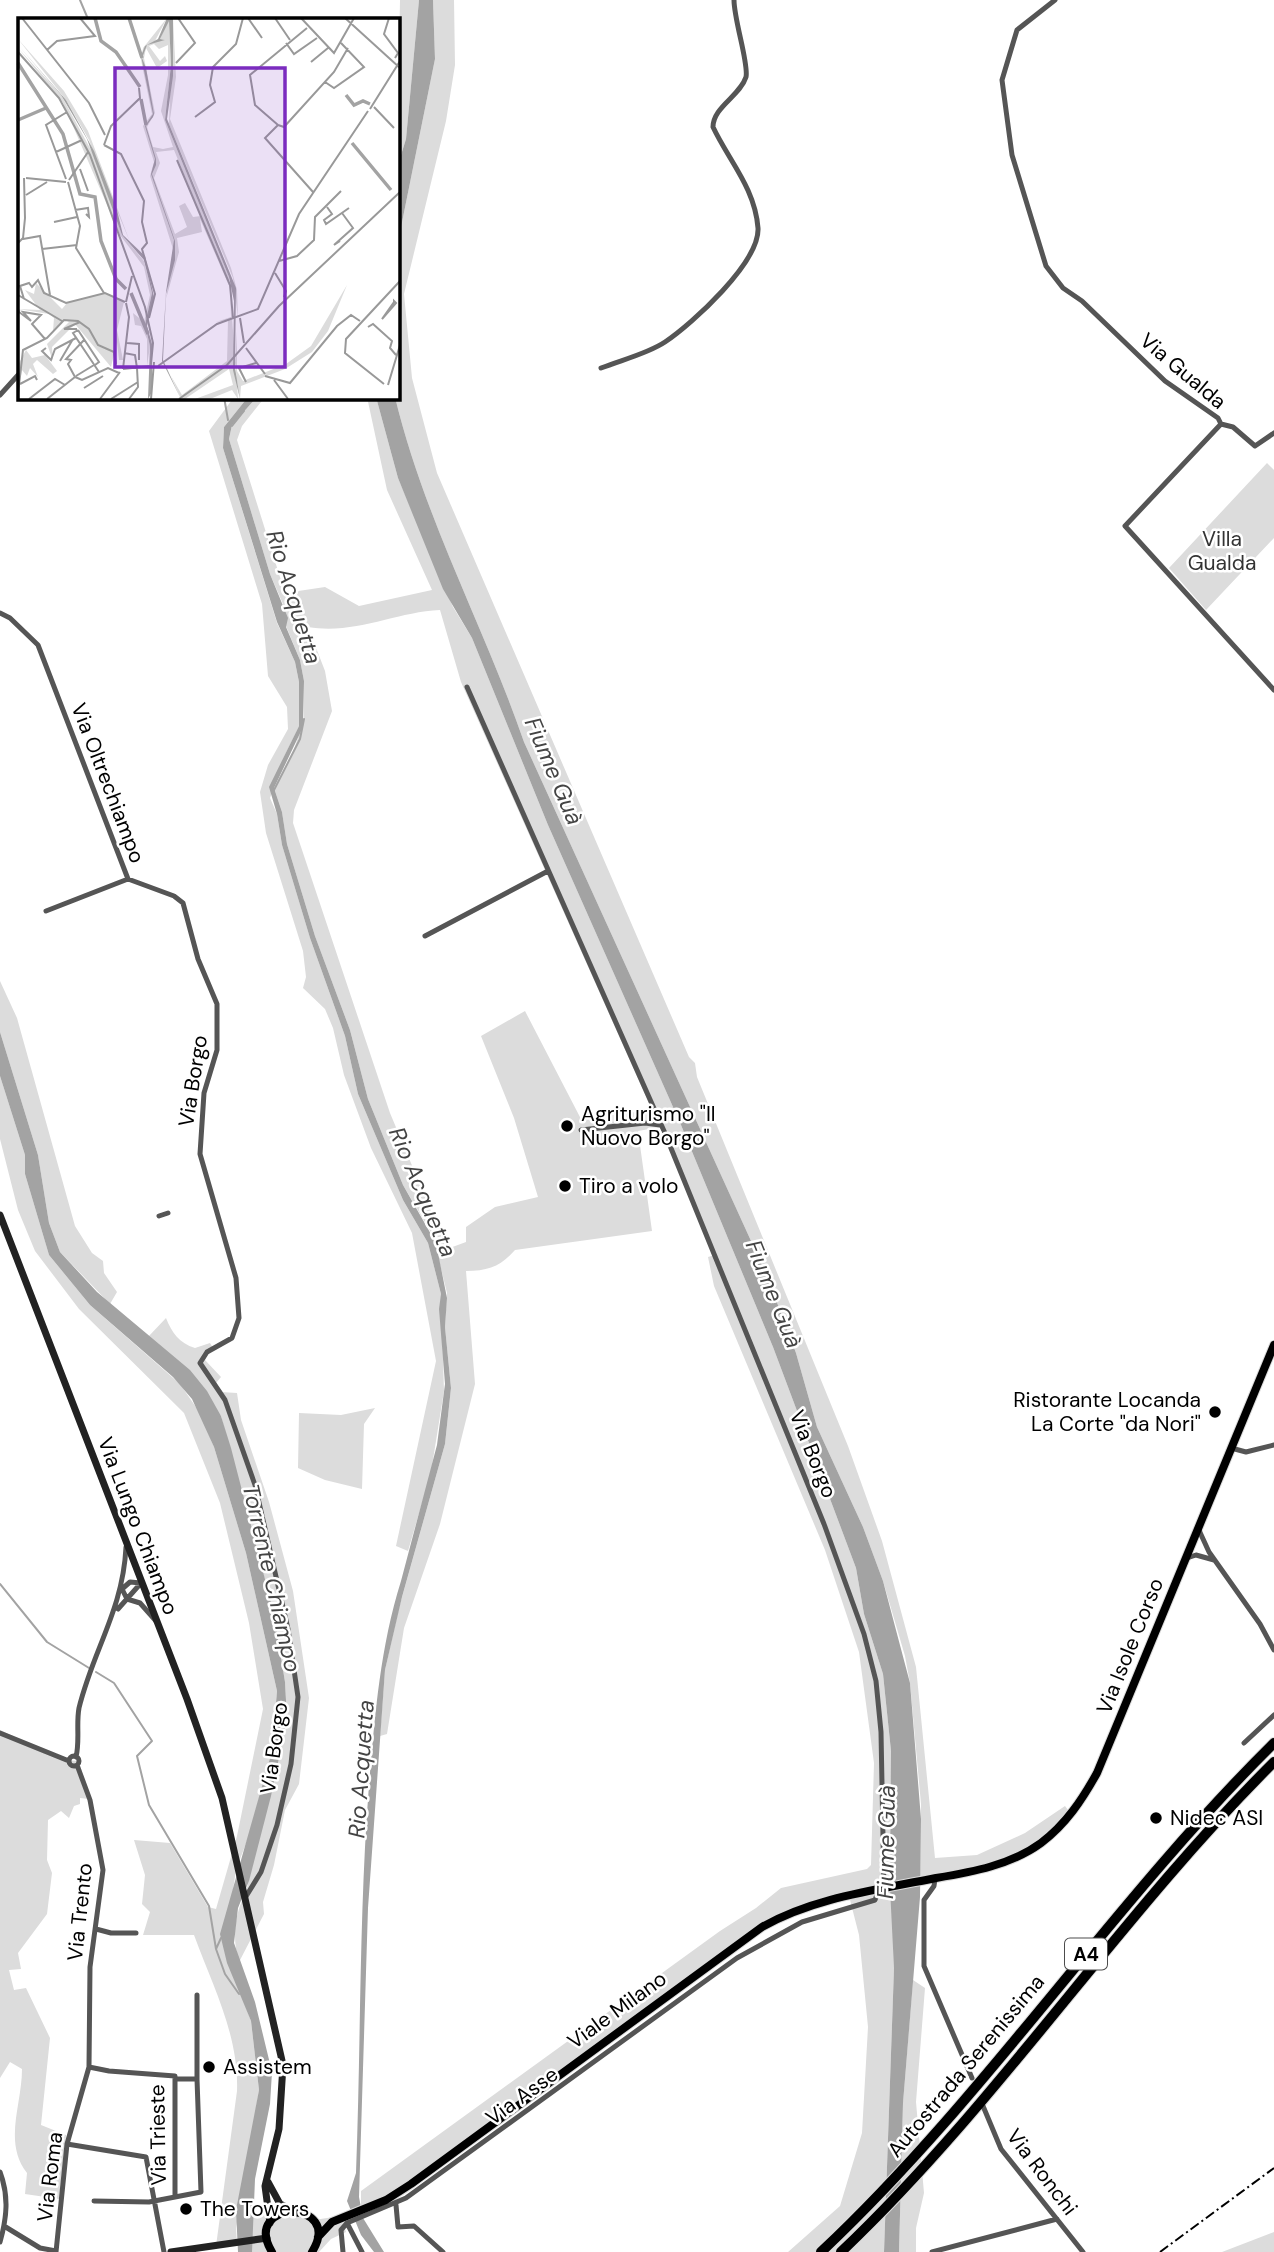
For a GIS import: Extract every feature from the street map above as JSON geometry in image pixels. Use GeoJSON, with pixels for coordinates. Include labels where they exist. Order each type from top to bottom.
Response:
{"type":"FeatureCollection","features":[{"type":"Feature","properties":{"kind":"highway","name":"Autostrada Serenissima"},"geometry":{"type":"LineString","coordinates":[[821,2252],[903,2170],[1182,1840],[1274,1743]]}},
{"type":"Feature","properties":{"kind":"highway","name":"Autostrada Serenissima"},"geometry":{"type":"LineString","coordinates":[[841,2252],[908,2184],[1190,1852],[1274,1762]]}},
{"type":"Feature","properties":{"kind":"main road","name":"Via Lungo Chiampo"},"geometry":{"type":"LineString","coordinates":[[0,1215],[222,1798],[245,1898]]}},
{"type":"Feature","properties":{"kind":"main road","name":"Via Isole Corso"},"geometry":{"type":"LineString","coordinates":[[935,1879],[985,1868],[1023,1854],[1040,1844],[1071,1815],[1097,1773],[1274,1345]]}},
{"type":"Feature","properties":{"kind":"main road","name":"Viale Milano"},"geometry":{"type":"LineString","coordinates":[[312,2252],[326,2227],[386,2200],[411,2184],[762,1927],[811,1905],[935,1879]]}},
{"type":"Feature","properties":{"kind":"main road"},"geometry":{"type":"LineString","coordinates":[[171,2252],[257,2240],[269,2247],[270,2223],[265,2192],[279,2129],[284,2074],[245,1898]]}},
{"type":"Feature","properties":{"kind":"main road"},"geometry":{"type":"LineString","coordinates":[[267,2178],[277,2201],[294,2211]]}},
{"type":"Feature","properties":{"kind":"main road","name":"Viale Milano"},"geometry":{"type":"LineString","coordinates":[[294,2211],[311,2219],[344,2220]]}},
{"type":"Feature","properties":{"kind":"main road"},"geometry":{"type":"LineString","coordinates":[[270,2223],[281,2214],[294,2211]]}},
{"type":"Feature","properties":{"kind":"main road"},"geometry":{"type":"LineString","coordinates":[[311,2219],[318,2237]]}},
{"type":"Feature","properties":{"kind":"street"},"geometry":{"type":"LineString","coordinates":[[601,368],[667,341],[725,287],[740,270],[755,242],[757,221],[749,189],[713,127],[714,117],[739,89],[747,71],[737,34],[734,0]]}},
{"type":"Feature","properties":{"kind":"street","name":"Via Gualda"},"geometry":{"type":"LineString","coordinates":[[1055,0],[1017,30],[1002,80],[1009,144],[1046,266],[1063,288],[1082,301],[1165,381],[1218,418],[1221,424],[1125,526],[1274,690]]}},
{"type":"Feature","properties":{"kind":"street"},"geometry":{"type":"LineString","coordinates":[[0,395],[18,375]]}},
{"type":"Feature","properties":{"kind":"street"},"geometry":{"type":"LineString","coordinates":[[1221,424],[1233,427],[1255,446],[1274,433]]}},
{"type":"Feature","properties":{"kind":"street","name":"Via Oltrechiampo"},"geometry":{"type":"LineString","coordinates":[[0,613],[38,645],[128,879],[174,896],[183,903],[198,959],[211,987]]}},
{"type":"Feature","properties":{"kind":"street","name":"Via Borgo"},"geometry":{"type":"LineString","coordinates":[[467,687],[660,1125],[824,1524],[864,1634],[876,1681],[881,1732],[883,1889]]}},
{"type":"Feature","properties":{"kind":"street"},"geometry":{"type":"LineString","coordinates":[[425,936],[548,871]]}},
{"type":"Feature","properties":{"kind":"street"},"geometry":{"type":"LineString","coordinates":[[46,911],[128,879]]}},
{"type":"Feature","properties":{"kind":"street","name":"Via Borgo"},"geometry":{"type":"LineString","coordinates":[[211,987],[216,1004],[217,1050],[204,1093],[200,1154],[236,1278],[239,1318],[230,1340],[206,1352],[201,1358],[202,1367],[225,1401],[255,1485],[288,1629],[298,1697],[284,1801],[261,1872],[245,1898]]}},
{"type":"Feature","properties":{"kind":"street"},"geometry":{"type":"LineString","coordinates":[[581,1130],[645,1122],[660,1125]]}},
{"type":"Feature","properties":{"kind":"street"},"geometry":{"type":"LineString","coordinates":[[159,1216],[168,1213]]}},
{"type":"Feature","properties":{"kind":"street"},"geometry":{"type":"LineString","coordinates":[[1231,1448],[1247,1452],[1274,1445]]}},
{"type":"Feature","properties":{"kind":"street"},"geometry":{"type":"LineString","coordinates":[[1198,1527],[1204,1544],[1260,1624],[1274,1650]]}},
{"type":"Feature","properties":{"kind":"street"},"geometry":{"type":"LineString","coordinates":[[1191,1543],[1204,1544]]}},
{"type":"Feature","properties":{"kind":"street"},"geometry":{"type":"LineString","coordinates":[[1191,1543],[1204,1556]]}},
{"type":"Feature","properties":{"kind":"street"},"geometry":{"type":"LineString","coordinates":[[69,1761],[76,1757],[79,1709],[122,1589],[126,1547]]}},
{"type":"Feature","properties":{"kind":"street"},"geometry":{"type":"LineString","coordinates":[[1184,1562],[1192,1556],[1204,1556],[1214,1560]]}},
{"type":"Feature","properties":{"kind":"street"},"geometry":{"type":"LineString","coordinates":[[122,1589],[130,1582],[141,1583]]}},
{"type":"Feature","properties":{"kind":"street"},"geometry":{"type":"LineString","coordinates":[[115,1611],[129,1600],[141,1583]]}},
{"type":"Feature","properties":{"kind":"street"},"geometry":{"type":"LineString","coordinates":[[122,1589],[129,1600],[144,1606],[156,1621]]}},
{"type":"Feature","properties":{"kind":"street"},"geometry":{"type":"LineString","coordinates":[[1244,1743],[1274,1715]]}},
{"type":"Feature","properties":{"kind":"street"},"geometry":{"type":"LineString","coordinates":[[0,1733],[69,1761],[71,1766],[77,1765]]}},
{"type":"Feature","properties":{"kind":"street","name":"Via Trento"},"geometry":{"type":"LineString","coordinates":[[76,1757],[90,1800],[103,1859],[89,1985],[89,2067]]}},
{"type":"Feature","properties":{"kind":"street"},"geometry":{"type":"LineString","coordinates":[[935,1879],[934,1886],[924,1900],[924,1966],[972,2078]]}},
{"type":"Feature","properties":{"kind":"street","name":"Via Asse"},"geometry":{"type":"LineString","coordinates":[[344,2220],[396,2205],[737,1958],[802,1922],[875,1900],[883,1889]]}},
{"type":"Feature","properties":{"kind":"street"},"geometry":{"type":"LineString","coordinates":[[96,1929],[111,1933],[136,1933]]}},
{"type":"Feature","properties":{"kind":"street"},"geometry":{"type":"LineString","coordinates":[[94,2201],[154,2201],[201,2192],[197,1995]]}},
{"type":"Feature","properties":{"kind":"street","name":"Via Trieste"},"geometry":{"type":"LineString","coordinates":[[89,2067],[174,2076],[175,2197]]}},
{"type":"Feature","properties":{"kind":"street","name":"Via Roma"},"geometry":{"type":"LineString","coordinates":[[56,2252],[67,2144],[89,2067]]}},
{"type":"Feature","properties":{"kind":"street"},"geometry":{"type":"LineString","coordinates":[[174,2076],[197,2079]]}},
{"type":"Feature","properties":{"kind":"street","name":"Via Ronchi"},"geometry":{"type":"LineString","coordinates":[[983,2106],[1001,2149],[1083,2252]]}},
{"type":"Feature","properties":{"kind":"street"},"geometry":{"type":"LineString","coordinates":[[67,2144],[146,2157],[164,2252]]}},
{"type":"Feature","properties":{"kind":"street"},"geometry":{"type":"LineString","coordinates":[[0,2172],[5,2186],[4,2226],[0,2242]]}},
{"type":"Feature","properties":{"kind":"street"},"geometry":{"type":"LineString","coordinates":[[396,2205],[398,2227],[414,2226],[443,2252]]}},
{"type":"Feature","properties":{"kind":"street"},"geometry":{"type":"LineString","coordinates":[[932,2252],[1057,2219]]}},
{"type":"Feature","properties":{"kind":"street"},"geometry":{"type":"LineString","coordinates":[[344,2220],[340,2235],[344,2252]]}},
{"type":"Feature","properties":{"kind":"street"},"geometry":{"type":"LineString","coordinates":[[344,2220],[362,2252]]}},
{"type":"Feature","properties":{"kind":"street"},"geometry":{"type":"LineString","coordinates":[[4,2226],[40,2248],[56,2252]]}},
{"type":"Feature","properties":{"kind":"green space"},"geometry":{"type":"Polygon","coordinates":[[[400,0],[419,0],[406,139],[399,162],[400,0]]]}},
{"type":"Feature","properties":{"kind":"green space"},"geometry":{"type":"Polygon","coordinates":[[[433,0],[454,0],[455,65],[446,121],[404,294],[412,378],[437,473],[689,1057],[695,1063],[697,1077],[848,1446],[882,1541],[916,1667],[935,1858],[977,1855],[1025,1833],[1065,1806],[1071,1814],[1056,1829],[1007,1862],[920,1882],[921,1804],[910,1683],[883,1581],[863,1527],[817,1427],[796,1353],[767,1276],[524,742],[438,529],[407,442],[396,399],[399,399],[399,237],[435,59],[433,0]]]}},
{"type":"Feature","properties":{"kind":"green space"},"geometry":{"type":"Polygon","coordinates":[[[233,399],[246,399],[224,427],[223,448],[277,623],[295,662],[299,682],[299,726],[283,759],[270,798],[277,814],[282,845],[310,938],[345,1036],[358,1094],[403,1200],[428,1243],[441,1294],[444,1391],[431,1472],[408,1551],[396,1546],[436,1361],[412,1233],[371,1148],[344,1075],[333,1028],[325,1009],[303,988],[306,977],[303,951],[266,833],[260,792],[268,765],[288,729],[287,707],[268,676],[262,604],[209,431],[233,399]]]}},
{"type":"Feature","properties":{"kind":"green space"},"geometry":{"type":"Polygon","coordinates":[[[255,399],[263,399],[242,426],[237,440],[285,593],[325,587],[359,606],[432,590],[387,490],[367,399],[377,399],[398,478],[453,607],[472,638],[548,825],[681,1125],[773,1347],[856,1568],[864,1614],[883,1674],[891,1751],[894,1968],[884,2252],[788,2252],[840,2206],[862,2133],[868,2027],[859,1935],[849,1896],[766,1924],[399,2192],[361,2209],[361,2191],[781,1888],[867,1869],[871,1865],[874,1763],[859,1652],[825,1550],[714,1286],[708,1257],[715,1255],[661,1127],[638,1131],[652,1231],[515,1250],[494,1266],[466,1271],[475,1384],[440,1524],[404,1628],[387,1734],[380,1736],[385,1670],[399,1608],[445,1444],[451,1388],[445,1327],[447,1293],[433,1236],[403,1185],[368,1099],[350,1030],[315,936],[287,844],[282,812],[274,788],[292,755],[304,720],[304,681],[300,660],[286,626],[283,604],[270,574],[229,439],[232,425],[255,399]],[[440,610],[359,626],[325,629],[308,627],[325,671],[332,711],[294,810],[293,823],[390,1113],[447,1249],[466,1242],[466,1227],[495,1207],[538,1197],[514,1118],[481,1036],[525,1011],[581,1119],[652,1110],[461,682],[440,610]]]}},
{"type":"Feature","properties":{"kind":"green space","name":"Villa Gualda"},"geometry":{"type":"Polygon","coordinates":[[[1267,463],[1274,470],[1274,538],[1206,610],[1169,568],[1267,463]]]}},
{"type":"Feature","properties":{"kind":"green space"},"geometry":{"type":"Polygon","coordinates":[[[0,981],[17,1018],[75,1226],[92,1253],[103,1261],[104,1273],[117,1292],[110,1304],[60,1252],[49,1223],[38,1155],[0,1032],[0,981]]]}},
{"type":"Feature","properties":{"kind":"green space"},"geometry":{"type":"Polygon","coordinates":[[[0,1076],[25,1155],[25,1174],[49,1255],[90,1305],[180,1384],[200,1413],[214,1447],[246,1553],[277,1691],[272,1751],[248,1838],[236,1870],[224,1949],[251,2021],[259,2090],[236,2228],[237,2243],[216,2246],[237,2091],[234,2050],[194,1935],[143,1935],[150,1912],[142,1904],[145,1875],[134,1840],[170,1843],[208,1907],[216,1909],[237,1836],[263,1709],[249,1623],[220,1503],[184,1413],[79,1309],[35,1251],[18,1210],[0,1139],[0,1076]]]}},
{"type":"Feature","properties":{"kind":"green space"},"geometry":{"type":"Polygon","coordinates":[[[166,1318],[174,1333],[185,1343],[195,1348],[210,1343],[213,1348],[208,1351],[205,1360],[221,1377],[216,1383],[221,1392],[237,1393],[241,1420],[269,1502],[293,1591],[309,1698],[299,1784],[285,1810],[263,1902],[264,1914],[239,1962],[235,1944],[237,1918],[246,1892],[287,1719],[285,1682],[274,1614],[221,1416],[148,1337],[166,1318]]]}},
{"type":"Feature","properties":{"kind":"green space"},"geometry":{"type":"Polygon","coordinates":[[[375,1408],[364,1424],[362,1489],[325,1480],[298,1468],[299,1413],[341,1415],[375,1408]]]}},
{"type":"Feature","properties":{"kind":"green space"},"geometry":{"type":"Polygon","coordinates":[[[0,1730],[63,1760],[79,1761],[89,1799],[80,1798],[80,1804],[74,1806],[69,1818],[61,1811],[48,1820],[47,1860],[52,1873],[47,1914],[18,1953],[21,1969],[9,1970],[14,1990],[26,1988],[50,2038],[41,2125],[66,2135],[59,2199],[25,2194],[27,2173],[16,2149],[15,2136],[22,2069],[10,2062],[0,2078],[0,1730]]]}},
{"type":"Feature","properties":{"kind":"green space"},"geometry":{"type":"Polygon","coordinates":[[[913,1980],[925,1988],[916,2102],[924,2193],[916,2228],[916,2252],[899,2252],[903,2103],[913,1980]]]}},
{"type":"Feature","properties":{"kind":"green space"},"geometry":{"type":"Polygon","coordinates":[[[279,2203],[314,2220],[340,2216],[346,2232],[331,2239],[319,2252],[252,2252],[251,2216],[279,2203]]]}},
{"type":"Feature","properties":{"kind":"green space"},"geometry":{"type":"Polygon","coordinates":[[[1274,2232],[1274,2252],[1222,2252],[1274,2232]]]}},
{"type":"Feature","properties":{"kind":"shaded area"},"geometry":{"type":"Polygon","coordinates":[[[419,0],[433,0],[435,59],[399,237],[399,162],[406,139],[419,0]]]}},
{"type":"Feature","properties":{"kind":"shaded area"},"geometry":{"type":"Polygon","coordinates":[[[246,399],[255,399],[232,425],[229,439],[270,574],[288,618],[286,627],[300,660],[304,681],[303,727],[274,788],[282,812],[287,844],[315,936],[350,1030],[368,1099],[403,1185],[436,1243],[447,1298],[445,1327],[451,1388],[445,1444],[402,1597],[385,1670],[368,1908],[359,2197],[363,2218],[384,2252],[374,2252],[361,2235],[347,2201],[356,2173],[366,1833],[383,1657],[437,1445],[445,1384],[439,1309],[441,1294],[428,1243],[403,1200],[358,1094],[345,1036],[310,938],[282,845],[269,787],[299,726],[299,682],[295,662],[277,622],[223,448],[224,427],[246,399]]]}},
{"type":"Feature","properties":{"kind":"shaded area"},"geometry":{"type":"Polygon","coordinates":[[[377,399],[396,399],[407,442],[438,529],[524,742],[767,1276],[796,1353],[817,1427],[863,1527],[883,1581],[910,1683],[921,1819],[920,1897],[903,2103],[899,2252],[884,2252],[894,1968],[890,1888],[891,1751],[883,1674],[864,1614],[856,1568],[773,1347],[681,1125],[548,825],[472,638],[443,589],[398,478],[377,399]]]}},
{"type":"Feature","properties":{"kind":"shaded area"},"geometry":{"type":"Polygon","coordinates":[[[0,1032],[38,1155],[49,1223],[60,1252],[97,1292],[190,1370],[207,1391],[221,1416],[231,1448],[274,1614],[285,1682],[287,1719],[249,1881],[238,1908],[234,1943],[255,2002],[272,2072],[270,2104],[255,2179],[252,2252],[238,2252],[236,2210],[259,2090],[251,2021],[227,1963],[220,1934],[272,1751],[277,1691],[246,1553],[214,1447],[192,1399],[173,1377],[90,1305],[49,1255],[25,1174],[25,1155],[0,1076],[0,1032]]]}},
{"type":"Feature","properties":{"kind":"waterway"},"geometry":{"type":"LineString","coordinates":[[80,0],[88,18]]}},
{"type":"Feature","properties":{"kind":"waterway"},"geometry":{"type":"LineString","coordinates":[[224,399],[228,420]]}},
{"type":"Feature","properties":{"kind":"waterway","name":"Rio Acquetta"},"geometry":{"type":"LineString","coordinates":[[232,426],[244,411]]}},
{"type":"Feature","properties":{"kind":"waterway","name":"Rio Acquetta"},"geometry":{"type":"LineString","coordinates":[[274,790],[300,739],[304,719]]}},
{"type":"Feature","properties":{"kind":"waterway"},"geometry":{"type":"LineString","coordinates":[[0,1584],[47,1642],[89,1668]]}},
{"type":"Feature","properties":{"kind":"waterway"},"geometry":{"type":"LineString","coordinates":[[96,1672],[114,1683],[152,1741],[137,1756],[149,1805],[209,1906],[216,1949],[225,1974],[239,1994]]}},
{"type":"Feature","properties":{"kind":"waterway","name":"Torrente Chiampo"},"geometry":{"type":"LineString","coordinates":[[216,1949],[221,1938]]}},
{"type":"Feature","properties":{"kind":"railway"},"geometry":{"type":"LineString","coordinates":[[1160,2252],[1274,2168]]}},
{"type":"Feature","properties":{"kind":"place","name":"Agriturismo \"Il Nuovo Borgo\""},"geometry":{"type":"Point","coordinates":[567,1126]}},
{"type":"Feature","properties":{"kind":"place","name":"Tiro a volo"},"geometry":{"type":"Point","coordinates":[565,1186]}},
{"type":"Feature","properties":{"kind":"place","name":"Ristorante Locanda La Corte \"da Nori\""},"geometry":{"type":"Point","coordinates":[1215,1412]}},
{"type":"Feature","properties":{"kind":"place","name":"Nidec ASI"},"geometry":{"type":"Point","coordinates":[1156,1818]}},
{"type":"Feature","properties":{"kind":"place","name":"Assistem"},"geometry":{"type":"Point","coordinates":[209,2067]}},
{"type":"Feature","properties":{"kind":"place","name":"The Towers"},"geometry":{"type":"Point","coordinates":[186,2209]}},
{"type":"Feature","properties":{"kind":"water label","name":"Fiume Guà"},"geometry":{"type":"Point","coordinates":[554,771]}},
{"type":"Feature","properties":{"kind":"water label","name":"Fiume Guà"},"geometry":{"type":"Point","coordinates":[774,1294]}},
{"type":"Feature","properties":{"kind":"water label","name":"Fiume Guà"},"geometry":{"type":"Point","coordinates":[886,1842]}}]}
